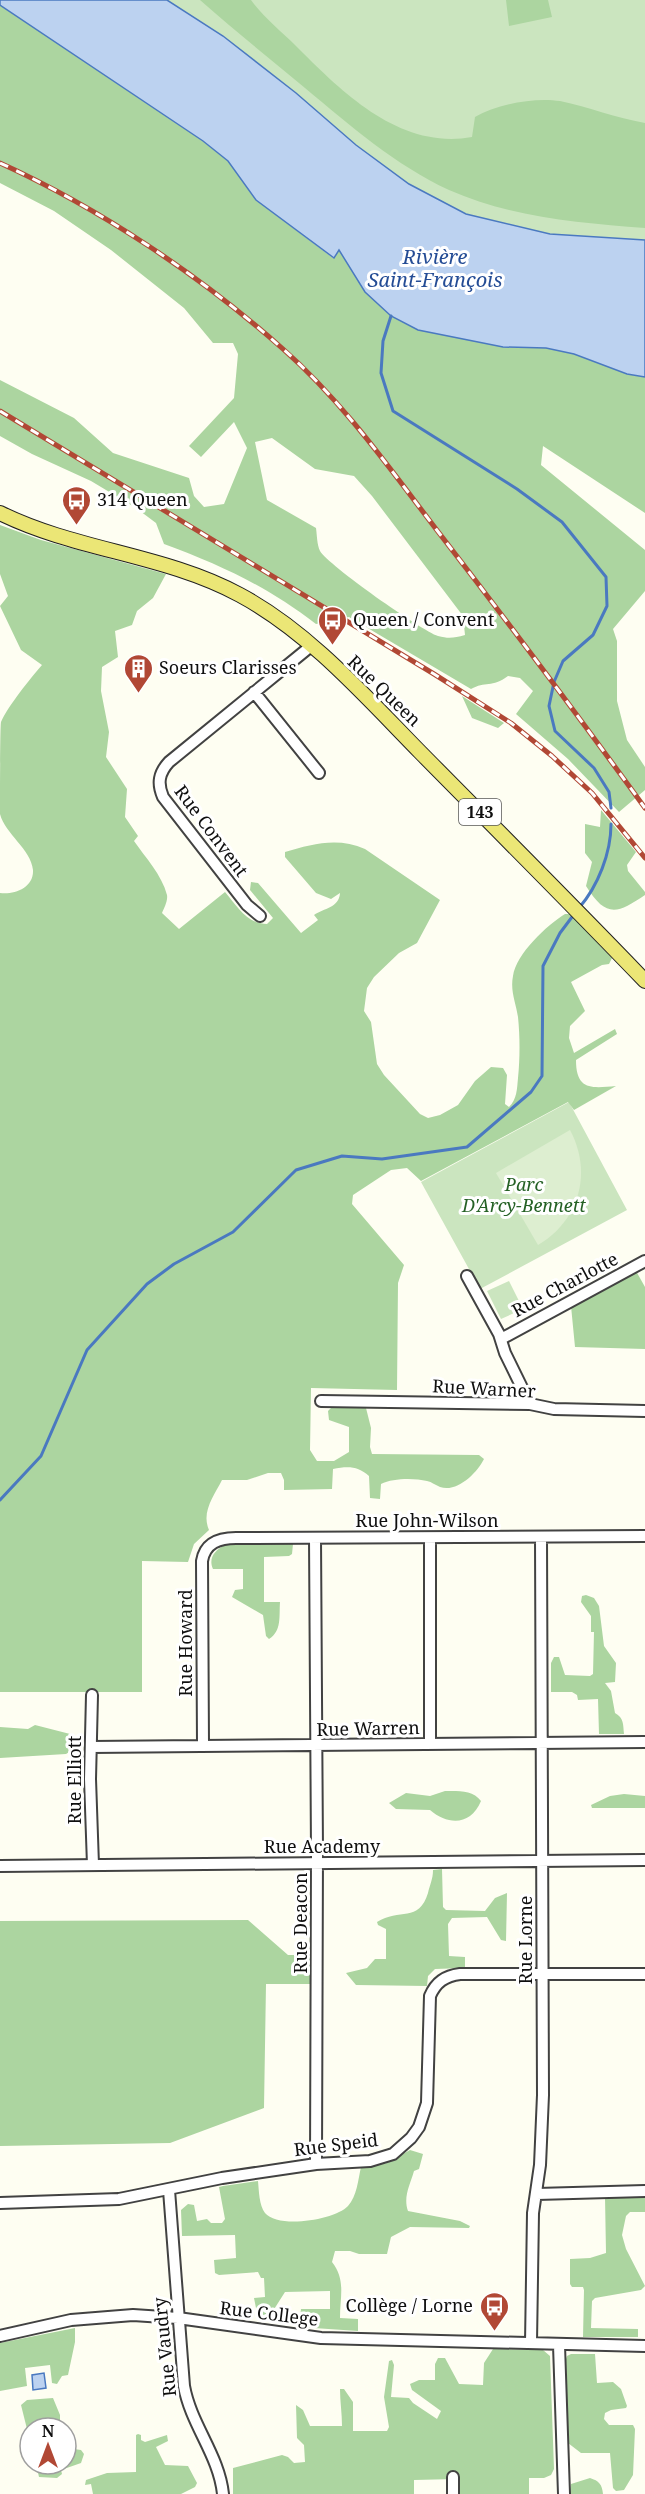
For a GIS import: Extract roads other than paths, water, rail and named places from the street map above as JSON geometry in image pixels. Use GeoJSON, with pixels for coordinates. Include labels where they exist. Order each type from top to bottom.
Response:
{"type":"FeatureCollection","features":[{"type":"Feature","properties":{"kind":"main road","name":"Rue Queen"},"geometry":{"type":"LineString","coordinates":[[0,513],[34,529],[160,563],[213,582],[258,606],[311,646],[385,716],[645,981]]}},
{"type":"Feature","properties":{"kind":"street","name":"Rue Convent"},"geometry":{"type":"LineString","coordinates":[[260,916],[247,905],[167,803],[160,789],[160,774],[169,762],[311,646]]}},
{"type":"Feature","properties":{"kind":"street"},"geometry":{"type":"LineString","coordinates":[[254,692],[319,773]]}},
{"type":"Feature","properties":{"kind":"street","name":"Rue Charlotte"},"geometry":{"type":"LineString","coordinates":[[501,1338],[645,1261]]}},
{"type":"Feature","properties":{"kind":"street"},"geometry":{"type":"LineString","coordinates":[[467,1276],[501,1338],[530,1404]]}},
{"type":"Feature","properties":{"kind":"street","name":"Rue Warner"},"geometry":{"type":"LineString","coordinates":[[321,1401],[530,1404],[554,1410],[645,1411]]}},
{"type":"Feature","properties":{"kind":"street","name":"Rue John-Wilson"},"geometry":{"type":"LineString","coordinates":[[211,1544],[225,1538],[645,1536]]}},
{"type":"Feature","properties":{"kind":"street","name":"Rue Lorne"},"geometry":{"type":"LineString","coordinates":[[531,2343],[533,2225],[542,2118],[541,1537]]}},
{"type":"Feature","properties":{"kind":"street","name":"Rue Deacon"},"geometry":{"type":"LineString","coordinates":[[315,1538],[316,2164]]}},
{"type":"Feature","properties":{"kind":"street"},"geometry":{"type":"LineString","coordinates":[[430,1538],[430,1744]]}},
{"type":"Feature","properties":{"kind":"street","name":"Rue Howard"},"geometry":{"type":"LineString","coordinates":[[203,1745],[202,1562],[203,1553],[211,1544]]}},
{"type":"Feature","properties":{"kind":"street","name":"Rue Elliott"},"geometry":{"type":"LineString","coordinates":[[92,1695],[93,1865]]}},
{"type":"Feature","properties":{"kind":"street","name":"Rue Warren"},"geometry":{"type":"LineString","coordinates":[[91,1748],[645,1742]]}},
{"type":"Feature","properties":{"kind":"street","name":"Rue Academy"},"geometry":{"type":"LineString","coordinates":[[0,1866],[645,1860]]}},
{"type":"Feature","properties":{"kind":"street","name":"Rue Speid"},"geometry":{"type":"LineString","coordinates":[[0,2203],[105,2201],[232,2176],[316,2164],[359,2162],[382,2158],[403,2146],[419,2127],[424,2115],[428,2091],[430,1996],[441,1980],[459,1974],[645,1974]]}},
{"type":"Feature","properties":{"kind":"street","name":"Rue Vaudry"},"geometry":{"type":"LineString","coordinates":[[169,2190],[184,2386],[189,2408],[219,2471],[223,2494]]}},
{"type":"Feature","properties":{"kind":"street"},"geometry":{"type":"LineString","coordinates":[[537,2194],[645,2191]]}},
{"type":"Feature","properties":{"kind":"street","name":"Rue College"},"geometry":{"type":"LineString","coordinates":[[0,2336],[58,2322],[133,2315],[178,2318],[321,2338],[645,2346]]}},
{"type":"Feature","properties":{"kind":"street"},"geometry":{"type":"LineString","coordinates":[[559,2345],[564,2494]]}},
{"type":"Feature","properties":{"kind":"street"},"geometry":{"type":"LineString","coordinates":[[453,2477],[453,2494]]}},
{"type":"Feature","properties":{"kind":"water","name":"Rivière Saint-François"},"geometry":{"type":"Polygon","coordinates":[[[0,0],[167,0],[223,36],[296,93],[356,145],[409,184],[466,214],[550,234],[645,240],[645,377],[627,374],[574,354],[546,348],[503,347],[418,330],[391,316],[365,292],[339,250],[334,258],[256,200],[228,161],[203,141],[0,5],[0,0]]]}},
{"type":"Feature","properties":{"kind":"water"},"geometry":{"type":"Polygon","coordinates":[[[44,2373],[46,2388],[33,2390],[32,2375],[44,2373]]]}},
{"type":"Feature","properties":{"kind":"waterway"},"geometry":{"type":"LineString","coordinates":[[391,316],[383,341],[381,373],[393,411],[517,489],[562,522],[606,577],[607,606],[593,635],[563,661],[554,682],[549,706],[555,731],[594,768],[609,792],[611,808]]}},
{"type":"Feature","properties":{"kind":"waterway"},"geometry":{"type":"LineString","coordinates":[[579,908],[592,890],[602,869],[609,846],[611,824]]}},
{"type":"Feature","properties":{"kind":"waterway"},"geometry":{"type":"LineString","coordinates":[[0,1500],[41,1456],[87,1350],[147,1284],[174,1264],[233,1232],[296,1170],[342,1156],[382,1159],[467,1147],[531,1092],[542,1076],[543,966],[560,933],[575,913]]}},
{"type":"Feature","properties":{"kind":"railway"},"geometry":{"type":"LineString","coordinates":[[0,163],[111,222],[184,270],[218,295],[305,369],[345,412],[382,458],[645,808]]}},
{"type":"Feature","properties":{"kind":"railway"},"geometry":{"type":"LineString","coordinates":[[0,411],[511,723],[552,756],[592,793],[645,858]]}},
{"type":"Feature","properties":{"kind":"place","name":"314 Queen"},"geometry":{"type":"Point","coordinates":[76,526]}},
{"type":"Feature","properties":{"kind":"place","name":"Queen / Convent"},"geometry":{"type":"Point","coordinates":[332,646]}},
{"type":"Feature","properties":{"kind":"place","name":"Soeurs Clarisses"},"geometry":{"type":"Point","coordinates":[138,694]}},
{"type":"Feature","properties":{"kind":"place","name":"Collège / Lorne"},"geometry":{"type":"Point","coordinates":[494,2332]}},
{"type":"Feature","properties":{"kind":"park label","name":"Parc D'Arcy-Bennett"},"geometry":{"type":"Point","coordinates":[524,1195]}}]}
